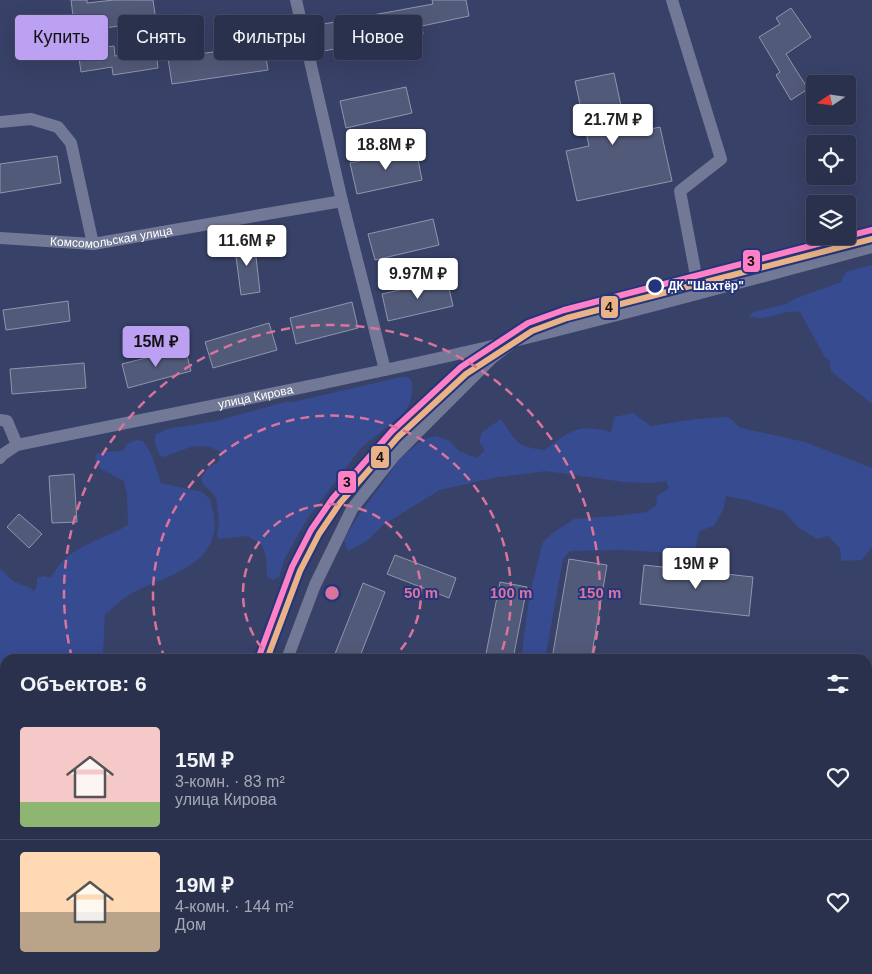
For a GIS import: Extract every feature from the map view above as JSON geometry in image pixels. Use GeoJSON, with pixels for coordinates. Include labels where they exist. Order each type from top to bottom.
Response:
{"type":"FeatureCollection","features":[{"type":"Feature","properties":{"kind":"street"},"geometry":{"type":"LineString","coordinates":[[296,0],[342,201],[385,370]]}},
{"type":"Feature","properties":{"kind":"street"},"geometry":{"type":"LineString","coordinates":[[672,0],[721,159],[680,191],[697,281],[697,294]]}},
{"type":"Feature","properties":{"kind":"street"},"geometry":{"type":"LineString","coordinates":[[0,122],[31,119],[49,124],[58,127],[71,143],[93,244]]}},
{"type":"Feature","properties":{"kind":"street","name":"Комсомольская улица"},"geometry":{"type":"LineString","coordinates":[[0,238],[93,244],[342,201]]}},
{"type":"Feature","properties":{"kind":"street","name":"улица Кирова"},"geometry":{"type":"LineString","coordinates":[[0,458],[17,445],[385,370],[514,341],[872,247]]}},
{"type":"Feature","properties":{"kind":"street","name":"улица Кирова"},"geometry":{"type":"LineString","coordinates":[[289,654],[314,585],[352,509],[394,456],[492,358],[514,341]]}},
{"type":"Feature","properties":{"kind":"street"},"geometry":{"type":"LineString","coordinates":[[0,420],[7,421],[17,445]]}},
{"type":"Feature","properties":{"kind":"shaded area"},"geometry":{"type":"Polygon","coordinates":[[[872,265],[872,404],[831,371],[830,361],[825,357],[800,312],[787,312],[762,318],[749,316],[753,312],[786,304],[794,299],[841,282],[846,272],[872,265]]]}},
{"type":"Feature","properties":{"kind":"shaded area"},"geometry":{"type":"Polygon","coordinates":[[[407,377],[412,381],[411,398],[404,413],[361,448],[307,519],[284,560],[279,577],[273,580],[267,577],[266,557],[262,545],[248,536],[218,539],[219,522],[216,497],[202,483],[201,478],[209,467],[218,462],[222,453],[200,446],[164,457],[160,456],[156,445],[156,434],[167,429],[216,421],[285,402],[293,402],[407,377]]]}},
{"type":"Feature","properties":{"kind":"shaded area"},"geometry":{"type":"Polygon","coordinates":[[[633,413],[651,426],[696,419],[728,417],[741,428],[805,442],[872,468],[872,547],[862,560],[841,561],[840,548],[828,536],[817,539],[798,527],[783,511],[726,496],[723,510],[714,526],[699,531],[695,551],[690,554],[622,550],[570,551],[563,559],[546,654],[522,654],[530,593],[543,542],[574,519],[646,512],[656,506],[657,496],[669,488],[666,481],[651,483],[624,482],[546,471],[493,478],[440,490],[383,525],[367,541],[348,551],[344,540],[358,516],[401,457],[424,439],[436,436],[450,441],[459,451],[477,458],[485,450],[479,442],[482,432],[501,419],[514,438],[522,445],[544,450],[575,430],[590,428],[611,432],[614,417],[633,413]]]}},
{"type":"Feature","properties":{"kind":"shaded area"},"geometry":{"type":"Polygon","coordinates":[[[136,440],[143,441],[154,461],[161,483],[202,492],[210,499],[215,525],[209,546],[201,557],[191,565],[129,595],[105,614],[103,654],[0,654],[0,569],[14,581],[34,591],[37,586],[37,578],[43,576],[50,578],[59,565],[74,552],[128,525],[127,494],[124,481],[101,469],[95,460],[96,454],[123,451],[127,444],[136,440]]]}},
{"type":"Feature","properties":{"kind":"building"},"geometry":{"type":"Polygon","coordinates":[[[71,0],[87,0],[87,3],[114,0],[153,0],[155,15],[118,15],[118,26],[108,28],[108,15],[73,15],[71,0]]]}},
{"type":"Feature","properties":{"kind":"building"},"geometry":{"type":"Polygon","coordinates":[[[432,0],[466,0],[469,16],[422,26],[422,15],[373,15],[433,4],[432,0]]]}},
{"type":"Feature","properties":{"kind":"building"},"geometry":{"type":"Polygon","coordinates":[[[791,8],[811,37],[786,54],[806,86],[806,90],[791,100],[776,75],[780,72],[759,37],[780,24],[776,18],[791,8]]]}},
{"type":"Feature","properties":{"kind":"building"},"geometry":{"type":"Polygon","coordinates":[[[334,22],[334,49],[324,51],[324,24],[334,22]]]}},
{"type":"Feature","properties":{"kind":"building"},"geometry":{"type":"Polygon","coordinates":[[[114,46],[115,56],[118,56],[118,60],[157,60],[158,68],[113,75],[112,67],[81,72],[79,60],[108,60],[108,47],[114,46]]]}},
{"type":"Feature","properties":{"kind":"building"},"geometry":{"type":"Polygon","coordinates":[[[204,53],[213,53],[214,60],[266,60],[268,70],[172,84],[168,60],[204,60],[204,53]]]}},
{"type":"Feature","properties":{"kind":"building"},"geometry":{"type":"Polygon","coordinates":[[[614,73],[627,134],[660,127],[672,181],[577,201],[566,151],[589,146],[575,81],[614,73]]]}},
{"type":"Feature","properties":{"kind":"building"},"geometry":{"type":"Polygon","coordinates":[[[406,87],[412,113],[346,128],[340,101],[406,87]]]}},
{"type":"Feature","properties":{"kind":"building"},"geometry":{"type":"Polygon","coordinates":[[[416,149],[422,180],[357,194],[350,163],[416,149]]]}},
{"type":"Feature","properties":{"kind":"building"},"geometry":{"type":"Polygon","coordinates":[[[57,156],[61,183],[0,193],[0,164],[57,156]]]}},
{"type":"Feature","properties":{"kind":"building"},"geometry":{"type":"Polygon","coordinates":[[[433,219],[439,245],[375,260],[368,234],[433,219]]]}},
{"type":"Feature","properties":{"kind":"building"},"geometry":{"type":"Polygon","coordinates":[[[254,239],[260,292],[241,295],[234,241],[254,239]]]}},
{"type":"Feature","properties":{"kind":"building"},"geometry":{"type":"Polygon","coordinates":[[[447,279],[453,306],[388,321],[382,294],[447,279]]]}},
{"type":"Feature","properties":{"kind":"building"},"geometry":{"type":"Polygon","coordinates":[[[68,301],[70,321],[6,330],[3,310],[68,301]]]}},
{"type":"Feature","properties":{"kind":"building"},"geometry":{"type":"Polygon","coordinates":[[[352,302],[358,328],[296,344],[290,318],[352,302]]]}},
{"type":"Feature","properties":{"kind":"building"},"geometry":{"type":"Polygon","coordinates":[[[269,323],[277,350],[213,368],[205,342],[269,323]]]}},
{"type":"Feature","properties":{"kind":"building"},"geometry":{"type":"Polygon","coordinates":[[[185,348],[191,371],[128,388],[122,364],[185,348]]]}},
{"type":"Feature","properties":{"kind":"building"},"geometry":{"type":"Polygon","coordinates":[[[84,363],[86,388],[12,394],[10,369],[84,363]]]}},
{"type":"Feature","properties":{"kind":"building"},"geometry":{"type":"Polygon","coordinates":[[[74,474],[77,522],[52,523],[49,476],[74,474]]]}},
{"type":"Feature","properties":{"kind":"building"},"geometry":{"type":"Polygon","coordinates":[[[19,514],[42,534],[29,548],[7,527],[19,514]]]}},
{"type":"Feature","properties":{"kind":"building"},"geometry":{"type":"Polygon","coordinates":[[[395,555],[456,578],[449,598],[387,574],[395,555]]]}},
{"type":"Feature","properties":{"kind":"building"},"geometry":{"type":"Polygon","coordinates":[[[569,559],[607,565],[592,654],[553,654],[569,559]]]}},
{"type":"Feature","properties":{"kind":"building"},"geometry":{"type":"Polygon","coordinates":[[[644,565],[753,577],[749,616],[640,604],[644,565]]]}},
{"type":"Feature","properties":{"kind":"building"},"geometry":{"type":"Polygon","coordinates":[[[500,582],[527,587],[514,654],[486,654],[500,582]]]}},
{"type":"Feature","properties":{"kind":"building"},"geometry":{"type":"Polygon","coordinates":[[[363,583],[385,592],[361,654],[335,654],[363,583]]]}},
{"type":"Feature","properties":{"kind":"transit line","name":"3"},"geometry":{"type":"LineString","coordinates":[[260,654],[292,567],[311,530],[333,498],[392,431],[461,367],[528,323],[564,310],[872,230]]}},
{"type":"Feature","properties":{"kind":"transit line","name":"4"},"geometry":{"type":"LineString","coordinates":[[269,654],[300,571],[319,534],[340,503],[398,437],[466,374],[532,331],[567,318],[872,239]]}},
{"type":"Feature","properties":{"kind":"place","name":"ДК \"Шахтёр\""},"geometry":{"type":"Point","coordinates":[655,286]}}]}
